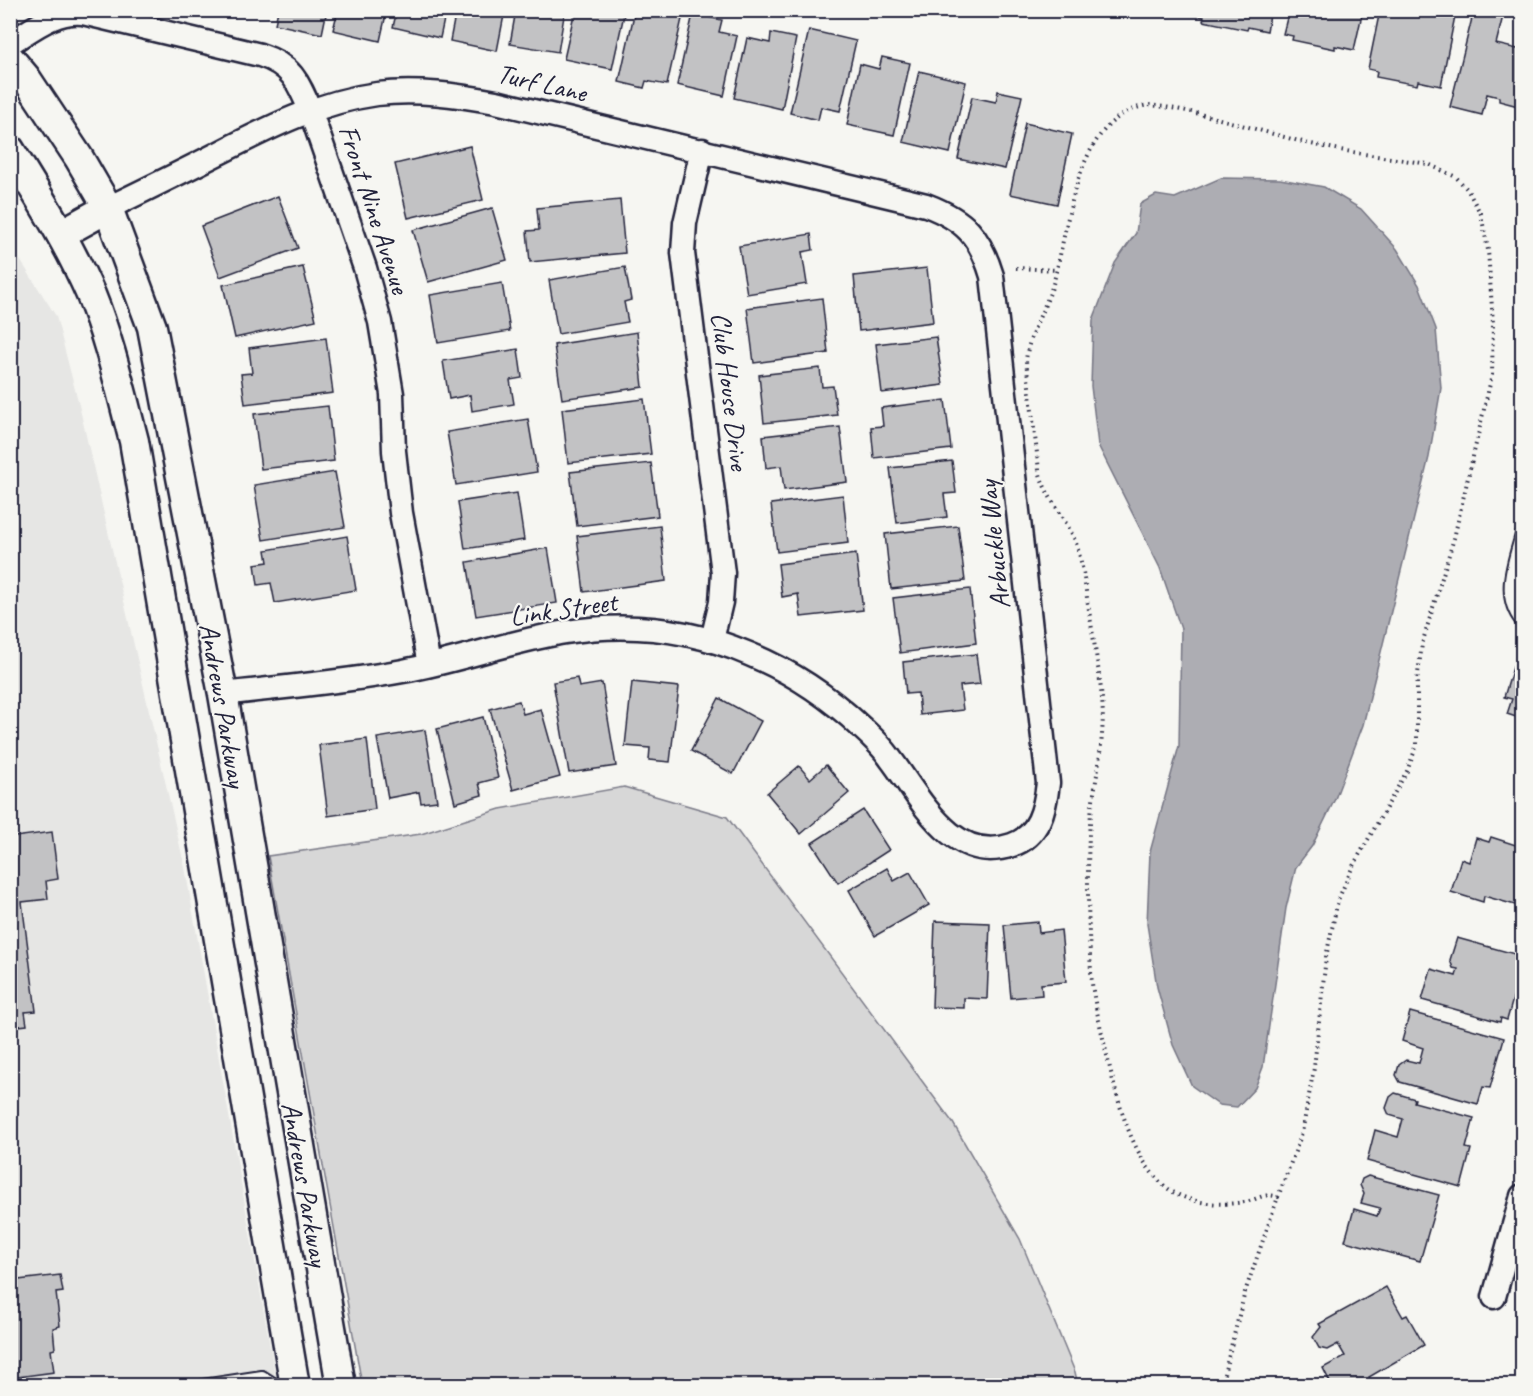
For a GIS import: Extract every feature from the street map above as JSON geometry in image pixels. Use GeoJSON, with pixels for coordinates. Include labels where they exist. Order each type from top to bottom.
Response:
{"type":"FeatureCollection","features":[{"type":"Feature","properties":{"kind":"street","name":"Front Nine Avenue"},"geometry":{"type":"LineString","coordinates":[[10,43],[58,14],[83,13],[272,59],[280,63],[293,76],[310,110],[365,268],[381,322],[392,394],[398,491],[429,665]]}},
{"type":"Feature","properties":{"kind":"street","name":"Andrews Parkway"},"geometry":{"type":"LineString","coordinates":[[10,59],[26,78],[79,158],[108,208],[152,327],[223,694],[341,1386]]}},
{"type":"Feature","properties":{"kind":"street","name":"Turf Lane"},"geometry":{"type":"LineString","coordinates":[[108,208],[279,123],[310,110],[335,102],[379,94],[445,94],[496,102],[926,205],[952,216],[972,232]]}},
{"type":"Feature","properties":{"kind":"street","name":"Andrews Parkway"},"geometry":{"type":"LineString","coordinates":[[10,150],[61,234],[91,296],[112,355],[134,441],[295,1386]]}},
{"type":"Feature","properties":{"kind":"street","name":"Club House Drive"},"geometry":{"type":"LineString","coordinates":[[702,150],[686,223],[683,253],[723,573],[721,602],[712,640]]}},
{"type":"Feature","properties":{"kind":"street"},"geometry":{"type":"LineString","coordinates":[[61,234],[108,208]]}},
{"type":"Feature","properties":{"kind":"street","name":"Arbuckle Way"},"geometry":{"type":"LineString","coordinates":[[972,232],[986,260],[995,294],[1047,761],[1046,803],[1041,818],[1033,830],[1015,844]]}},
{"type":"Feature","properties":{"kind":"street","name":"Link Street"},"geometry":{"type":"LineString","coordinates":[[223,694],[366,677],[429,665],[541,637],[593,629],[666,630],[712,640],[776,666],[817,691],[875,740],[924,806],[948,832],[977,848],[991,850],[1015,844]]}},
{"type":"Feature","properties":{"kind":"street"},"geometry":{"type":"LineString","coordinates":[[1494,1297],[1522,1196]]}},
{"type":"Feature","properties":{"kind":"lane"},"geometry":{"type":"LineString","coordinates":[[1076,10],[1082,10]]}},
{"type":"Feature","properties":{"kind":"lane"},"geometry":{"type":"LineString","coordinates":[[1522,535],[1510,577],[1511,601],[1522,621]]}},
{"type":"Feature","properties":{"kind":"lane"},"geometry":{"type":"LineString","coordinates":[[203,1386],[262,1377],[276,1386]]}},
{"type":"Feature","properties":{"kind":"path"},"geometry":{"type":"LineString","coordinates":[[1221,1386],[1245,1292],[1302,1133],[1314,1068],[1326,957],[1338,900],[1353,866],[1407,771],[1417,745],[1418,681],[1422,644],[1454,538],[1492,375],[1492,302],[1488,250],[1481,214],[1467,189],[1456,177],[1428,164],[1290,139],[1237,123],[1173,108],[1149,105],[1134,107],[1121,116],[1104,130],[1093,144],[1079,176],[1048,300],[1027,346],[1026,361],[1039,470],[1042,483],[1075,542],[1082,566],[1101,691],[1103,731],[1089,833],[1091,972],[1110,1069],[1126,1126],[1153,1172],[1173,1192],[1209,1203],[1247,1202],[1267,1194],[1278,1197]]}},
{"type":"Feature","properties":{"kind":"path"},"geometry":{"type":"LineString","coordinates":[[1007,267],[1057,270]]}},
{"type":"Feature","properties":{"kind":"shaded area"},"geometry":{"type":"Polygon","coordinates":[[[1221,178],[1280,179],[1324,187],[1361,209],[1397,249],[1419,285],[1436,329],[1441,388],[1429,457],[1363,725],[1335,799],[1312,846],[1296,867],[1286,908],[1263,1067],[1255,1088],[1237,1107],[1219,1105],[1192,1086],[1173,1045],[1157,987],[1147,924],[1150,852],[1179,746],[1181,629],[1160,568],[1098,445],[1091,386],[1093,320],[1115,263],[1136,233],[1140,204],[1156,195],[1175,198],[1221,178]]]}},
{"type":"Feature","properties":{"kind":"shaded area"},"geometry":{"type":"Polygon","coordinates":[[[10,244],[56,316],[80,409],[185,868],[277,1385],[11,1385],[10,244]]]}},
{"type":"Feature","properties":{"kind":"shaded area"},"geometry":{"type":"Polygon","coordinates":[[[624,787],[727,817],[953,1123],[1020,1239],[1075,1372],[1078,1385],[362,1385],[268,856],[421,834],[500,809],[624,787]]]}},
{"type":"Feature","properties":{"kind":"building"},"geometry":{"type":"Polygon","coordinates":[[[278,10],[327,10],[322,34],[275,24],[278,10]]]}},
{"type":"Feature","properties":{"kind":"building"},"geometry":{"type":"Polygon","coordinates":[[[338,10],[387,10],[380,41],[333,30],[338,10]]]}},
{"type":"Feature","properties":{"kind":"building"},"geometry":{"type":"Polygon","coordinates":[[[397,10],[446,10],[440,38],[393,27],[397,10]]]}},
{"type":"Feature","properties":{"kind":"building"},"geometry":{"type":"Polygon","coordinates":[[[456,10],[505,10],[497,51],[450,41],[456,10]]]}},
{"type":"Feature","properties":{"kind":"building"},"geometry":{"type":"Polygon","coordinates":[[[516,10],[565,10],[558,52],[510,44],[516,10]]]}},
{"type":"Feature","properties":{"kind":"building"},"geometry":{"type":"Polygon","coordinates":[[[575,10],[625,10],[612,69],[564,59],[575,10]]]}},
{"type":"Feature","properties":{"kind":"building"},"geometry":{"type":"Polygon","coordinates":[[[635,10],[684,10],[667,85],[646,81],[644,88],[619,82],[635,10]]]}},
{"type":"Feature","properties":{"kind":"building"},"geometry":{"type":"Polygon","coordinates":[[[1196,10],[1271,10],[1267,31],[1248,27],[1247,30],[1203,21],[1204,17],[1195,15],[1196,10]]]}},
{"type":"Feature","properties":{"kind":"building"},"geometry":{"type":"Polygon","coordinates":[[[1289,10],[1363,10],[1354,50],[1335,46],[1335,49],[1292,40],[1293,36],[1283,34],[1289,10]]]}},
{"type":"Feature","properties":{"kind":"building"},"geometry":{"type":"Polygon","coordinates":[[[1380,10],[1429,10],[1455,16],[1441,86],[1418,81],[1417,85],[1376,77],[1377,71],[1368,69],[1380,10]]]}},
{"type":"Feature","properties":{"kind":"building"},"geometry":{"type":"Polygon","coordinates":[[[1474,10],[1483,10],[1503,16],[1496,44],[1522,50],[1522,89],[1518,106],[1499,101],[1499,97],[1487,94],[1482,115],[1450,107],[1474,10]]]}},
{"type":"Feature","properties":{"kind":"building"},"geometry":{"type":"Polygon","coordinates":[[[693,14],[722,20],[719,32],[737,36],[724,96],[677,85],[693,14]]]}},
{"type":"Feature","properties":{"kind":"building"},"geometry":{"type":"Polygon","coordinates":[[[809,30],[856,41],[840,111],[821,107],[818,120],[790,113],[809,30]]]}},
{"type":"Feature","properties":{"kind":"building"},"geometry":{"type":"Polygon","coordinates":[[[771,33],[796,38],[782,109],[734,98],[747,38],[770,43],[771,33]]]}},
{"type":"Feature","properties":{"kind":"building"},"geometry":{"type":"Polygon","coordinates":[[[882,57],[910,63],[894,135],[847,125],[860,64],[879,69],[882,57]]]}},
{"type":"Feature","properties":{"kind":"building"},"geometry":{"type":"Polygon","coordinates":[[[919,71],[966,82],[950,153],[903,142],[919,71]]]}},
{"type":"Feature","properties":{"kind":"building"},"geometry":{"type":"Polygon","coordinates":[[[998,91],[1022,96],[1005,169],[958,159],[972,97],[996,102],[998,91]]]}},
{"type":"Feature","properties":{"kind":"building"},"geometry":{"type":"Polygon","coordinates":[[[1025,123],[1072,134],[1057,204],[1010,194],[1025,123]]]}},
{"type":"Feature","properties":{"kind":"building"},"geometry":{"type":"Polygon","coordinates":[[[470,146],[483,200],[408,218],[395,164],[470,146]]]}},
{"type":"Feature","properties":{"kind":"building"},"geometry":{"type":"Polygon","coordinates":[[[278,196],[298,248],[220,277],[201,226],[278,196]]]}},
{"type":"Feature","properties":{"kind":"building"},"geometry":{"type":"Polygon","coordinates":[[[620,200],[625,253],[530,262],[527,231],[539,230],[537,208],[620,200]]]}},
{"type":"Feature","properties":{"kind":"building"},"geometry":{"type":"Polygon","coordinates":[[[492,208],[507,260],[428,282],[413,230],[492,208]]]}},
{"type":"Feature","properties":{"kind":"building"},"geometry":{"type":"Polygon","coordinates":[[[811,234],[813,250],[802,252],[807,284],[747,294],[739,246],[811,234]]]}},
{"type":"Feature","properties":{"kind":"building"},"geometry":{"type":"Polygon","coordinates":[[[303,267],[316,320],[235,338],[223,285],[303,267]]]}},
{"type":"Feature","properties":{"kind":"building"},"geometry":{"type":"Polygon","coordinates":[[[625,267],[631,300],[624,302],[628,322],[558,334],[549,280],[625,267]]]}},
{"type":"Feature","properties":{"kind":"building"},"geometry":{"type":"Polygon","coordinates":[[[927,268],[933,322],[859,331],[854,276],[927,268]]]}},
{"type":"Feature","properties":{"kind":"building"},"geometry":{"type":"Polygon","coordinates":[[[502,283],[510,331],[438,343],[430,295],[502,283]]]}},
{"type":"Feature","properties":{"kind":"building"},"geometry":{"type":"Polygon","coordinates":[[[822,298],[828,353],[754,363],[747,308],[822,298]]]}},
{"type":"Feature","properties":{"kind":"building"},"geometry":{"type":"Polygon","coordinates":[[[637,332],[643,387],[562,399],[554,345],[637,332]]]}},
{"type":"Feature","properties":{"kind":"building"},"geometry":{"type":"Polygon","coordinates":[[[936,337],[943,385],[882,393],[876,344],[936,337]]]}},
{"type":"Feature","properties":{"kind":"building"},"geometry":{"type":"Polygon","coordinates":[[[326,338],[333,393],[245,404],[241,374],[252,373],[249,348],[326,338]]]}},
{"type":"Feature","properties":{"kind":"building"},"geometry":{"type":"Polygon","coordinates":[[[518,349],[522,378],[510,380],[514,404],[472,411],[470,395],[449,399],[443,361],[518,349]]]}},
{"type":"Feature","properties":{"kind":"building"},"geometry":{"type":"Polygon","coordinates":[[[820,368],[822,387],[833,386],[837,415],[764,423],[759,375],[820,368]]]}},
{"type":"Feature","properties":{"kind":"building"},"geometry":{"type":"Polygon","coordinates":[[[644,399],[651,454],[568,463],[562,409],[644,399]]]}},
{"type":"Feature","properties":{"kind":"building"},"geometry":{"type":"Polygon","coordinates":[[[945,400],[951,449],[874,458],[871,427],[883,426],[881,408],[945,400]]]}},
{"type":"Feature","properties":{"kind":"building"},"geometry":{"type":"Polygon","coordinates":[[[328,406],[334,461],[261,469],[254,414],[328,406]]]}},
{"type":"Feature","properties":{"kind":"building"},"geometry":{"type":"Polygon","coordinates":[[[528,419],[537,472],[456,485],[447,432],[528,419]]]}},
{"type":"Feature","properties":{"kind":"building"},"geometry":{"type":"Polygon","coordinates":[[[840,427],[847,482],[784,490],[781,466],[766,468],[763,436],[840,427]]]}},
{"type":"Feature","properties":{"kind":"building"},"geometry":{"type":"Polygon","coordinates":[[[952,461],[956,493],[944,494],[947,517],[897,523],[890,468],[952,461]]]}},
{"type":"Feature","properties":{"kind":"building"},"geometry":{"type":"Polygon","coordinates":[[[651,463],[658,516],[577,526],[570,472],[651,463]]]}},
{"type":"Feature","properties":{"kind":"building"},"geometry":{"type":"Polygon","coordinates":[[[335,472],[345,527],[263,540],[254,485],[335,472]]]}},
{"type":"Feature","properties":{"kind":"building"},"geometry":{"type":"Polygon","coordinates":[[[517,493],[524,540],[465,549],[458,502],[517,493]]]}},
{"type":"Feature","properties":{"kind":"building"},"geometry":{"type":"Polygon","coordinates":[[[843,495],[848,543],[777,552],[771,504],[843,495]]]}},
{"type":"Feature","properties":{"kind":"building"},"geometry":{"type":"Polygon","coordinates":[[[660,526],[666,581],[584,592],[577,536],[660,526]]]}},
{"type":"Feature","properties":{"kind":"building"},"geometry":{"type":"Polygon","coordinates":[[[958,526],[965,581],[891,589],[885,534],[958,526]]]}},
{"type":"Feature","properties":{"kind":"building"},"geometry":{"type":"Polygon","coordinates":[[[347,536],[356,590],[275,603],[271,583],[258,585],[255,564],[268,562],[266,550],[347,536]]]}},
{"type":"Feature","properties":{"kind":"building"},"geometry":{"type":"Polygon","coordinates":[[[548,548],[557,603],[476,616],[467,562],[548,548]]]}},
{"type":"Feature","properties":{"kind":"building"},"geometry":{"type":"Polygon","coordinates":[[[856,554],[863,610],[801,617],[798,594],[782,597],[778,564],[856,554]]]}},
{"type":"Feature","properties":{"kind":"building"},"geometry":{"type":"Polygon","coordinates":[[[970,589],[976,643],[900,653],[893,598],[970,589]]]}},
{"type":"Feature","properties":{"kind":"building"},"geometry":{"type":"Polygon","coordinates":[[[1518,651],[1522,652],[1522,719],[1507,714],[1512,699],[1504,697],[1518,651]]]}},
{"type":"Feature","properties":{"kind":"building"},"geometry":{"type":"Polygon","coordinates":[[[976,654],[980,684],[960,686],[963,710],[920,715],[918,693],[906,694],[903,662],[976,654]]]}},
{"type":"Feature","properties":{"kind":"building"},"geometry":{"type":"Polygon","coordinates":[[[577,678],[579,687],[602,683],[616,766],[569,773],[553,682],[577,678]]]}},
{"type":"Feature","properties":{"kind":"building"},"geometry":{"type":"Polygon","coordinates":[[[632,682],[679,687],[670,762],[649,760],[650,748],[625,746],[632,682]]]}},
{"type":"Feature","properties":{"kind":"building"},"geometry":{"type":"Polygon","coordinates":[[[719,698],[761,721],[733,774],[691,751],[719,698]]]}},
{"type":"Feature","properties":{"kind":"building"},"geometry":{"type":"Polygon","coordinates":[[[519,701],[523,714],[541,709],[560,777],[513,790],[490,709],[519,701]]]}},
{"type":"Feature","properties":{"kind":"building"},"geometry":{"type":"Polygon","coordinates":[[[483,717],[498,778],[479,783],[482,795],[455,803],[437,729],[483,717]]]}},
{"type":"Feature","properties":{"kind":"building"},"geometry":{"type":"Polygon","coordinates":[[[425,730],[437,801],[421,803],[419,792],[388,798],[377,738],[425,730]]]}},
{"type":"Feature","properties":{"kind":"building"},"geometry":{"type":"Polygon","coordinates":[[[367,739],[375,809],[328,816],[319,745],[367,739]]]}},
{"type":"Feature","properties":{"kind":"building"},"geometry":{"type":"Polygon","coordinates":[[[826,765],[849,793],[801,834],[767,793],[799,766],[810,779],[826,765]]]}},
{"type":"Feature","properties":{"kind":"building"},"geometry":{"type":"Polygon","coordinates":[[[10,799],[15,837],[52,832],[58,879],[46,881],[48,899],[22,902],[36,1011],[25,1012],[27,1025],[10,1027],[10,799]]]}},
{"type":"Feature","properties":{"kind":"building"},"geometry":{"type":"Polygon","coordinates":[[[863,810],[889,850],[838,883],[812,843],[863,810]]]}},
{"type":"Feature","properties":{"kind":"building"},"geometry":{"type":"Polygon","coordinates":[[[1491,837],[1522,847],[1522,907],[1484,896],[1483,902],[1451,892],[1461,859],[1469,862],[1476,838],[1489,842],[1491,837]]]}},
{"type":"Feature","properties":{"kind":"building"},"geometry":{"type":"Polygon","coordinates":[[[887,868],[894,881],[910,872],[929,905],[875,936],[849,890],[887,868]]]}},
{"type":"Feature","properties":{"kind":"building"},"geometry":{"type":"Polygon","coordinates":[[[935,921],[990,923],[987,999],[964,998],[964,1008],[932,1007],[935,921]]]}},
{"type":"Feature","properties":{"kind":"building"},"geometry":{"type":"Polygon","coordinates":[[[1038,922],[1039,933],[1061,930],[1066,982],[1041,984],[1042,995],[1011,998],[1004,925],[1038,922]]]}},
{"type":"Feature","properties":{"kind":"building"},"geometry":{"type":"Polygon","coordinates":[[[1457,938],[1522,956],[1522,967],[1507,1020],[1501,1018],[1500,1022],[1422,1000],[1431,969],[1456,976],[1458,969],[1453,968],[1450,960],[1457,938]]]}},
{"type":"Feature","properties":{"kind":"building"},"geometry":{"type":"Polygon","coordinates":[[[1410,1012],[1504,1038],[1490,1088],[1483,1087],[1478,1104],[1400,1082],[1396,1075],[1399,1065],[1406,1060],[1419,1063],[1423,1048],[1402,1041],[1410,1012]]]}},
{"type":"Feature","properties":{"kind":"building"},"geometry":{"type":"Polygon","coordinates":[[[1395,1093],[1415,1099],[1414,1102],[1474,1118],[1466,1148],[1471,1149],[1461,1187],[1367,1161],[1375,1130],[1398,1137],[1403,1119],[1389,1115],[1386,1108],[1390,1097],[1395,1093]]]}},
{"type":"Feature","properties":{"kind":"building"},"geometry":{"type":"Polygon","coordinates":[[[1368,1176],[1439,1195],[1420,1261],[1345,1241],[1354,1209],[1377,1216],[1380,1208],[1361,1203],[1364,1194],[1360,1185],[1362,1179],[1368,1176]]]}},
{"type":"Feature","properties":{"kind":"building"},"geometry":{"type":"Polygon","coordinates":[[[60,1275],[63,1292],[56,1293],[60,1326],[53,1328],[55,1349],[51,1350],[54,1372],[10,1378],[10,1281],[60,1275]]]}},
{"type":"Feature","properties":{"kind":"building"},"geometry":{"type":"Polygon","coordinates":[[[1386,1287],[1403,1317],[1407,1315],[1424,1345],[1369,1377],[1372,1382],[1366,1386],[1332,1386],[1323,1368],[1345,1356],[1338,1344],[1327,1350],[1319,1348],[1313,1337],[1321,1327],[1319,1324],[1386,1287]]]}}]}
